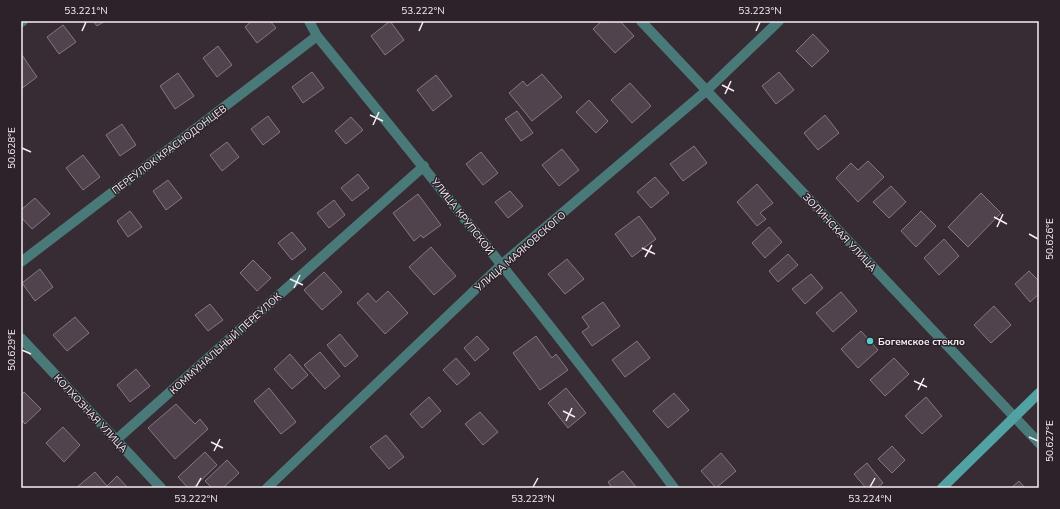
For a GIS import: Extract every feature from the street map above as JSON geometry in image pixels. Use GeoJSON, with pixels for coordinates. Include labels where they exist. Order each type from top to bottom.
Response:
{"type":"FeatureCollection","features":[{"type":"Feature","properties":{"kind":"main road"},"geometry":{"type":"LineString","coordinates":[[942,488],[1039,393]]}},
{"type":"Feature","properties":{"kind":"street","name":"УЛИЦА КРУПСКОЙ"},"geometry":{"type":"LineString","coordinates":[[309,21],[317,36],[424,166],[615,408],[674,488]]}},
{"type":"Feature","properties":{"kind":"street","name":"ЗОЛИНСКАЯ УЛИЦА"},"geometry":{"type":"LineString","coordinates":[[641,21],[1039,443]]}},
{"type":"Feature","properties":{"kind":"street","name":"УЛИЦА МАЯКОВСКОГО"},"geometry":{"type":"LineString","coordinates":[[267,488],[501,265],[706,91],[779,21]]}},
{"type":"Feature","properties":{"kind":"street","name":"ПЕРЕУЛОК КРАСНОДОНЦЕВ"},"geometry":{"type":"LineString","coordinates":[[21,262],[317,36]]}},
{"type":"Feature","properties":{"kind":"street","name":"КОММУНАЛЬНЫЙ ПЕРЕУЛОК"},"geometry":{"type":"LineString","coordinates":[[116,440],[424,166]]}},
{"type":"Feature","properties":{"kind":"street","name":"КОЛХОЗНАЯ УЛИЦА"},"geometry":{"type":"LineString","coordinates":[[21,338],[161,488]]}},
{"type":"Feature","properties":{"kind":"building"},"geometry":{"type":"Polygon","coordinates":[[[93,21],[105,21],[97,26],[93,21]]]}},
{"type":"Feature","properties":{"kind":"building"},"geometry":{"type":"Polygon","coordinates":[[[252,21],[270,21],[276,28],[257,43],[245,27],[252,21]]]}},
{"type":"Feature","properties":{"kind":"building"},"geometry":{"type":"Polygon","coordinates":[[[390,21],[404,40],[385,55],[371,36],[390,21]]]}},
{"type":"Feature","properties":{"kind":"building"},"geometry":{"type":"Polygon","coordinates":[[[602,21],[620,21],[634,36],[615,53],[593,29],[602,21]]]}},
{"type":"Feature","properties":{"kind":"building"},"geometry":{"type":"Polygon","coordinates":[[[63,25],[76,42],[59,54],[47,37],[63,25]]]}},
{"type":"Feature","properties":{"kind":"building"},"geometry":{"type":"Polygon","coordinates":[[[813,34],[829,51],[812,67],[796,51],[813,34]]]}},
{"type":"Feature","properties":{"kind":"building"},"geometry":{"type":"Polygon","coordinates":[[[218,46],[232,65],[217,77],[203,58],[218,46]]]}},
{"type":"Feature","properties":{"kind":"building"},"geometry":{"type":"Polygon","coordinates":[[[22,55],[37,77],[21,89],[21,56],[22,55]]]}},
{"type":"Feature","properties":{"kind":"building"},"geometry":{"type":"Polygon","coordinates":[[[312,72],[324,88],[303,103],[292,87],[312,72]]]}},
{"type":"Feature","properties":{"kind":"building"},"geometry":{"type":"Polygon","coordinates":[[[779,72],[794,90],[776,104],[762,86],[779,72]]]}},
{"type":"Feature","properties":{"kind":"building"},"geometry":{"type":"Polygon","coordinates":[[[178,73],[194,96],[175,109],[160,86],[178,73]]]}},
{"type":"Feature","properties":{"kind":"building"},"geometry":{"type":"Polygon","coordinates":[[[542,74],[562,97],[532,121],[509,93],[523,81],[527,86],[542,74]]]}},
{"type":"Feature","properties":{"kind":"building"},"geometry":{"type":"Polygon","coordinates":[[[436,75],[452,96],[433,111],[417,90],[436,75]]]}},
{"type":"Feature","properties":{"kind":"building"},"geometry":{"type":"Polygon","coordinates":[[[630,83],[651,106],[632,123],[611,100],[630,83]]]}},
{"type":"Feature","properties":{"kind":"building"},"geometry":{"type":"Polygon","coordinates":[[[589,100],[608,121],[596,133],[576,112],[589,100]]]}},
{"type":"Feature","properties":{"kind":"building"},"geometry":{"type":"Polygon","coordinates":[[[517,111],[533,133],[521,141],[505,119],[517,111]]]}},
{"type":"Feature","properties":{"kind":"building"},"geometry":{"type":"Polygon","coordinates":[[[825,115],[839,133],[818,150],[804,133],[825,115]]]}},
{"type":"Feature","properties":{"kind":"building"},"geometry":{"type":"Polygon","coordinates":[[[268,116],[280,132],[263,145],[251,129],[268,116]]]}},
{"type":"Feature","properties":{"kind":"building"},"geometry":{"type":"Polygon","coordinates":[[[351,117],[363,130],[346,144],[335,131],[351,117]]]}},
{"type":"Feature","properties":{"kind":"building"},"geometry":{"type":"Polygon","coordinates":[[[122,124],[136,145],[120,156],[106,135],[122,124]]]}},
{"type":"Feature","properties":{"kind":"building"},"geometry":{"type":"Polygon","coordinates":[[[227,142],[239,157],[222,171],[210,155],[227,142]]]}},
{"type":"Feature","properties":{"kind":"building"},"geometry":{"type":"Polygon","coordinates":[[[694,146],[707,163],[683,181],[670,164],[694,146]]]}},
{"type":"Feature","properties":{"kind":"building"},"geometry":{"type":"Polygon","coordinates":[[[562,149],[579,170],[559,186],[542,165],[562,149]]]}},
{"type":"Feature","properties":{"kind":"building"},"geometry":{"type":"Polygon","coordinates":[[[481,152],[498,173],[483,185],[466,164],[481,152]]]}},
{"type":"Feature","properties":{"kind":"building"},"geometry":{"type":"Polygon","coordinates":[[[83,155],[100,177],[83,190],[66,168],[83,155]]]}},
{"type":"Feature","properties":{"kind":"building"},"geometry":{"type":"Polygon","coordinates":[[[868,161],[884,177],[858,202],[836,178],[851,163],[858,170],[868,161]]]}},
{"type":"Feature","properties":{"kind":"building"},"geometry":{"type":"Polygon","coordinates":[[[358,174],[369,188],[352,201],[341,188],[358,174]]]}},
{"type":"Feature","properties":{"kind":"building"},"geometry":{"type":"Polygon","coordinates":[[[655,177],[669,193],[651,208],[637,192],[655,177]]]}},
{"type":"Feature","properties":{"kind":"building"},"geometry":{"type":"Polygon","coordinates":[[[168,180],[182,198],[166,210],[153,191],[168,180]]]}},
{"type":"Feature","properties":{"kind":"building"},"geometry":{"type":"Polygon","coordinates":[[[757,184],[773,203],[760,213],[766,219],[757,226],[737,202],[757,184]]]}},
{"type":"Feature","properties":{"kind":"building"},"geometry":{"type":"Polygon","coordinates":[[[891,186],[906,202],[889,218],[873,202],[891,186]]]}},
{"type":"Feature","properties":{"kind":"building"},"geometry":{"type":"Polygon","coordinates":[[[510,191],[523,206],[508,218],[495,202],[510,191]]]}},
{"type":"Feature","properties":{"kind":"building"},"geometry":{"type":"Polygon","coordinates":[[[981,193],[1001,213],[968,247],[948,227],[981,193]]]}},
{"type":"Feature","properties":{"kind":"building"},"geometry":{"type":"Polygon","coordinates":[[[418,194],[441,225],[423,238],[421,235],[414,241],[393,213],[418,194]]]}},
{"type":"Feature","properties":{"kind":"building"},"geometry":{"type":"Polygon","coordinates":[[[35,198],[50,214],[32,229],[21,217],[21,210],[35,198]]]}},
{"type":"Feature","properties":{"kind":"building"},"geometry":{"type":"Polygon","coordinates":[[[334,200],[345,215],[329,228],[317,213],[334,200]]]}},
{"type":"Feature","properties":{"kind":"building"},"geometry":{"type":"Polygon","coordinates":[[[130,211],[142,227],[128,237],[117,221],[130,211]]]}},
{"type":"Feature","properties":{"kind":"building"},"geometry":{"type":"Polygon","coordinates":[[[921,211],[936,226],[916,247],[901,231],[921,211]]]}},
{"type":"Feature","properties":{"kind":"building"},"geometry":{"type":"Polygon","coordinates":[[[639,216],[656,239],[632,257],[615,234],[639,216]]]}},
{"type":"Feature","properties":{"kind":"building"},"geometry":{"type":"Polygon","coordinates":[[[769,227],[782,242],[765,258],[752,243],[769,227]]]}},
{"type":"Feature","properties":{"kind":"building"},"geometry":{"type":"Polygon","coordinates":[[[292,232],[306,249],[292,260],[278,243],[292,232]]]}},
{"type":"Feature","properties":{"kind":"building"},"geometry":{"type":"Polygon","coordinates":[[[944,239],[959,256],[939,275],[924,258],[944,239]]]}},
{"type":"Feature","properties":{"kind":"building"},"geometry":{"type":"Polygon","coordinates":[[[431,247],[456,276],[434,295],[409,267],[431,247]]]}},
{"type":"Feature","properties":{"kind":"building"},"geometry":{"type":"Polygon","coordinates":[[[788,254],[798,265],[778,282],[769,271],[788,254]]]}},
{"type":"Feature","properties":{"kind":"building"},"geometry":{"type":"Polygon","coordinates":[[[567,259],[584,279],[565,294],[548,274],[567,259]]]}},
{"type":"Feature","properties":{"kind":"building"},"geometry":{"type":"Polygon","coordinates":[[[253,260],[271,278],[257,291],[240,273],[253,260]]]}},
{"type":"Feature","properties":{"kind":"building"},"geometry":{"type":"Polygon","coordinates":[[[40,269],[53,287],[35,301],[22,283],[40,269]]]}},
{"type":"Feature","properties":{"kind":"building"},"geometry":{"type":"Polygon","coordinates":[[[1029,271],[1039,281],[1039,294],[1030,302],[1015,284],[1029,271]]]}},
{"type":"Feature","properties":{"kind":"building"},"geometry":{"type":"Polygon","coordinates":[[[324,272],[342,292],[322,310],[304,290],[324,272]]]}},
{"type":"Feature","properties":{"kind":"building"},"geometry":{"type":"Polygon","coordinates":[[[811,274],[823,288],[805,304],[792,289],[811,274]]]}},
{"type":"Feature","properties":{"kind":"building"},"geometry":{"type":"Polygon","coordinates":[[[388,291],[408,313],[385,334],[357,303],[368,293],[376,302],[388,291]]]}},
{"type":"Feature","properties":{"kind":"building"},"geometry":{"type":"Polygon","coordinates":[[[841,292],[857,311],[833,332],[816,313],[841,292]]]}},
{"type":"Feature","properties":{"kind":"building"},"geometry":{"type":"Polygon","coordinates":[[[603,302],[620,326],[592,346],[582,332],[589,327],[582,317],[603,302]]]}},
{"type":"Feature","properties":{"kind":"building"},"geometry":{"type":"Polygon","coordinates":[[[210,304],[223,320],[208,331],[195,315],[210,304]]]}},
{"type":"Feature","properties":{"kind":"building"},"geometry":{"type":"Polygon","coordinates":[[[994,306],[1011,325],[991,343],[974,325],[994,306]]]}},
{"type":"Feature","properties":{"kind":"building"},"geometry":{"type":"Polygon","coordinates":[[[75,317],[89,333],[67,351],[53,335],[75,317]]]}},
{"type":"Feature","properties":{"kind":"building"},"geometry":{"type":"Polygon","coordinates":[[[861,331],[878,350],[858,368],[841,349],[861,331]]]}},
{"type":"Feature","properties":{"kind":"building"},"geometry":{"type":"Polygon","coordinates":[[[340,334],[358,356],[345,367],[327,345],[340,334]]]}},
{"type":"Feature","properties":{"kind":"building"},"geometry":{"type":"Polygon","coordinates":[[[477,336],[489,349],[475,361],[464,348],[477,336]]]}},
{"type":"Feature","properties":{"kind":"building"},"geometry":{"type":"Polygon","coordinates":[[[536,336],[552,358],[556,354],[568,370],[540,390],[513,353],[536,336]]]}},
{"type":"Feature","properties":{"kind":"building"},"geometry":{"type":"Polygon","coordinates":[[[637,341],[650,358],[625,377],[612,360],[637,341]]]}},
{"type":"Feature","properties":{"kind":"building"},"geometry":{"type":"Polygon","coordinates":[[[320,352],[340,376],[325,389],[304,365],[320,352]]]}},
{"type":"Feature","properties":{"kind":"building"},"geometry":{"type":"Polygon","coordinates":[[[290,354],[308,375],[292,389],[274,369],[290,354]]]}},
{"type":"Feature","properties":{"kind":"building"},"geometry":{"type":"Polygon","coordinates":[[[456,358],[470,374],[457,385],[443,370],[456,358]]]}},
{"type":"Feature","properties":{"kind":"building"},"geometry":{"type":"Polygon","coordinates":[[[894,358],[909,374],[885,396],[870,380],[894,358]]]}},
{"type":"Feature","properties":{"kind":"building"},"geometry":{"type":"Polygon","coordinates":[[[136,369],[150,386],[130,402],[117,385],[136,369]]]}},
{"type":"Feature","properties":{"kind":"building"},"geometry":{"type":"Polygon","coordinates":[[[269,388],[296,422],[281,434],[254,401],[269,388]]]}},
{"type":"Feature","properties":{"kind":"building"},"geometry":{"type":"Polygon","coordinates":[[[566,388],[586,413],[568,428],[548,403],[566,388]]]}},
{"type":"Feature","properties":{"kind":"building"},"geometry":{"type":"Polygon","coordinates":[[[24,392],[41,409],[25,424],[21,419],[21,396],[24,392]]]}},
{"type":"Feature","properties":{"kind":"building"},"geometry":{"type":"Polygon","coordinates":[[[674,393],[689,410],[668,428],[653,411],[674,393]]]}},
{"type":"Feature","properties":{"kind":"building"},"geometry":{"type":"Polygon","coordinates":[[[429,397],[441,411],[422,428],[410,414],[429,397]]]}},
{"type":"Feature","properties":{"kind":"building"},"geometry":{"type":"Polygon","coordinates":[[[926,397],[942,416],[922,434],[905,416],[926,397]]]}},
{"type":"Feature","properties":{"kind":"building"},"geometry":{"type":"Polygon","coordinates":[[[176,404],[195,424],[200,419],[208,429],[175,459],[148,428],[176,404]]]}},
{"type":"Feature","properties":{"kind":"building"},"geometry":{"type":"Polygon","coordinates":[[[480,412],[498,432],[483,445],[465,424],[480,412]]]}},
{"type":"Feature","properties":{"kind":"building"},"geometry":{"type":"Polygon","coordinates":[[[63,427],[80,445],[64,462],[46,443],[63,427]]]}},
{"type":"Feature","properties":{"kind":"building"},"geometry":{"type":"Polygon","coordinates":[[[386,435],[404,457],[389,469],[370,447],[386,435]]]}},
{"type":"Feature","properties":{"kind":"building"},"geometry":{"type":"Polygon","coordinates":[[[892,446],[905,460],[892,473],[878,459],[892,446]]]}},
{"type":"Feature","properties":{"kind":"building"},"geometry":{"type":"Polygon","coordinates":[[[205,452],[217,465],[193,488],[188,488],[178,477],[205,452]]]}},
{"type":"Feature","properties":{"kind":"building"},"geometry":{"type":"Polygon","coordinates":[[[721,453],[736,471],[716,488],[701,471],[721,453]]]}},
{"type":"Feature","properties":{"kind":"building"},"geometry":{"type":"Polygon","coordinates":[[[227,460],[239,473],[223,488],[212,488],[205,481],[227,460]]]}},
{"type":"Feature","properties":{"kind":"building"},"geometry":{"type":"Polygon","coordinates":[[[867,463],[883,483],[877,488],[866,488],[854,474],[867,463]]]}},
{"type":"Feature","properties":{"kind":"building"},"geometry":{"type":"Polygon","coordinates":[[[623,471],[636,487],[635,488],[612,488],[608,482],[623,471]]]}},
{"type":"Feature","properties":{"kind":"building"},"geometry":{"type":"Polygon","coordinates":[[[95,472],[107,486],[117,476],[128,488],[76,488],[95,472]]]}},
{"type":"Feature","properties":{"kind":"building"},"geometry":{"type":"Polygon","coordinates":[[[1019,481],[1025,488],[1011,488],[1019,481]]]}},
{"type":"Feature","properties":{"kind":"place","name":"Богемское стекло"},"geometry":{"type":"Point","coordinates":[870,341]}}]}
